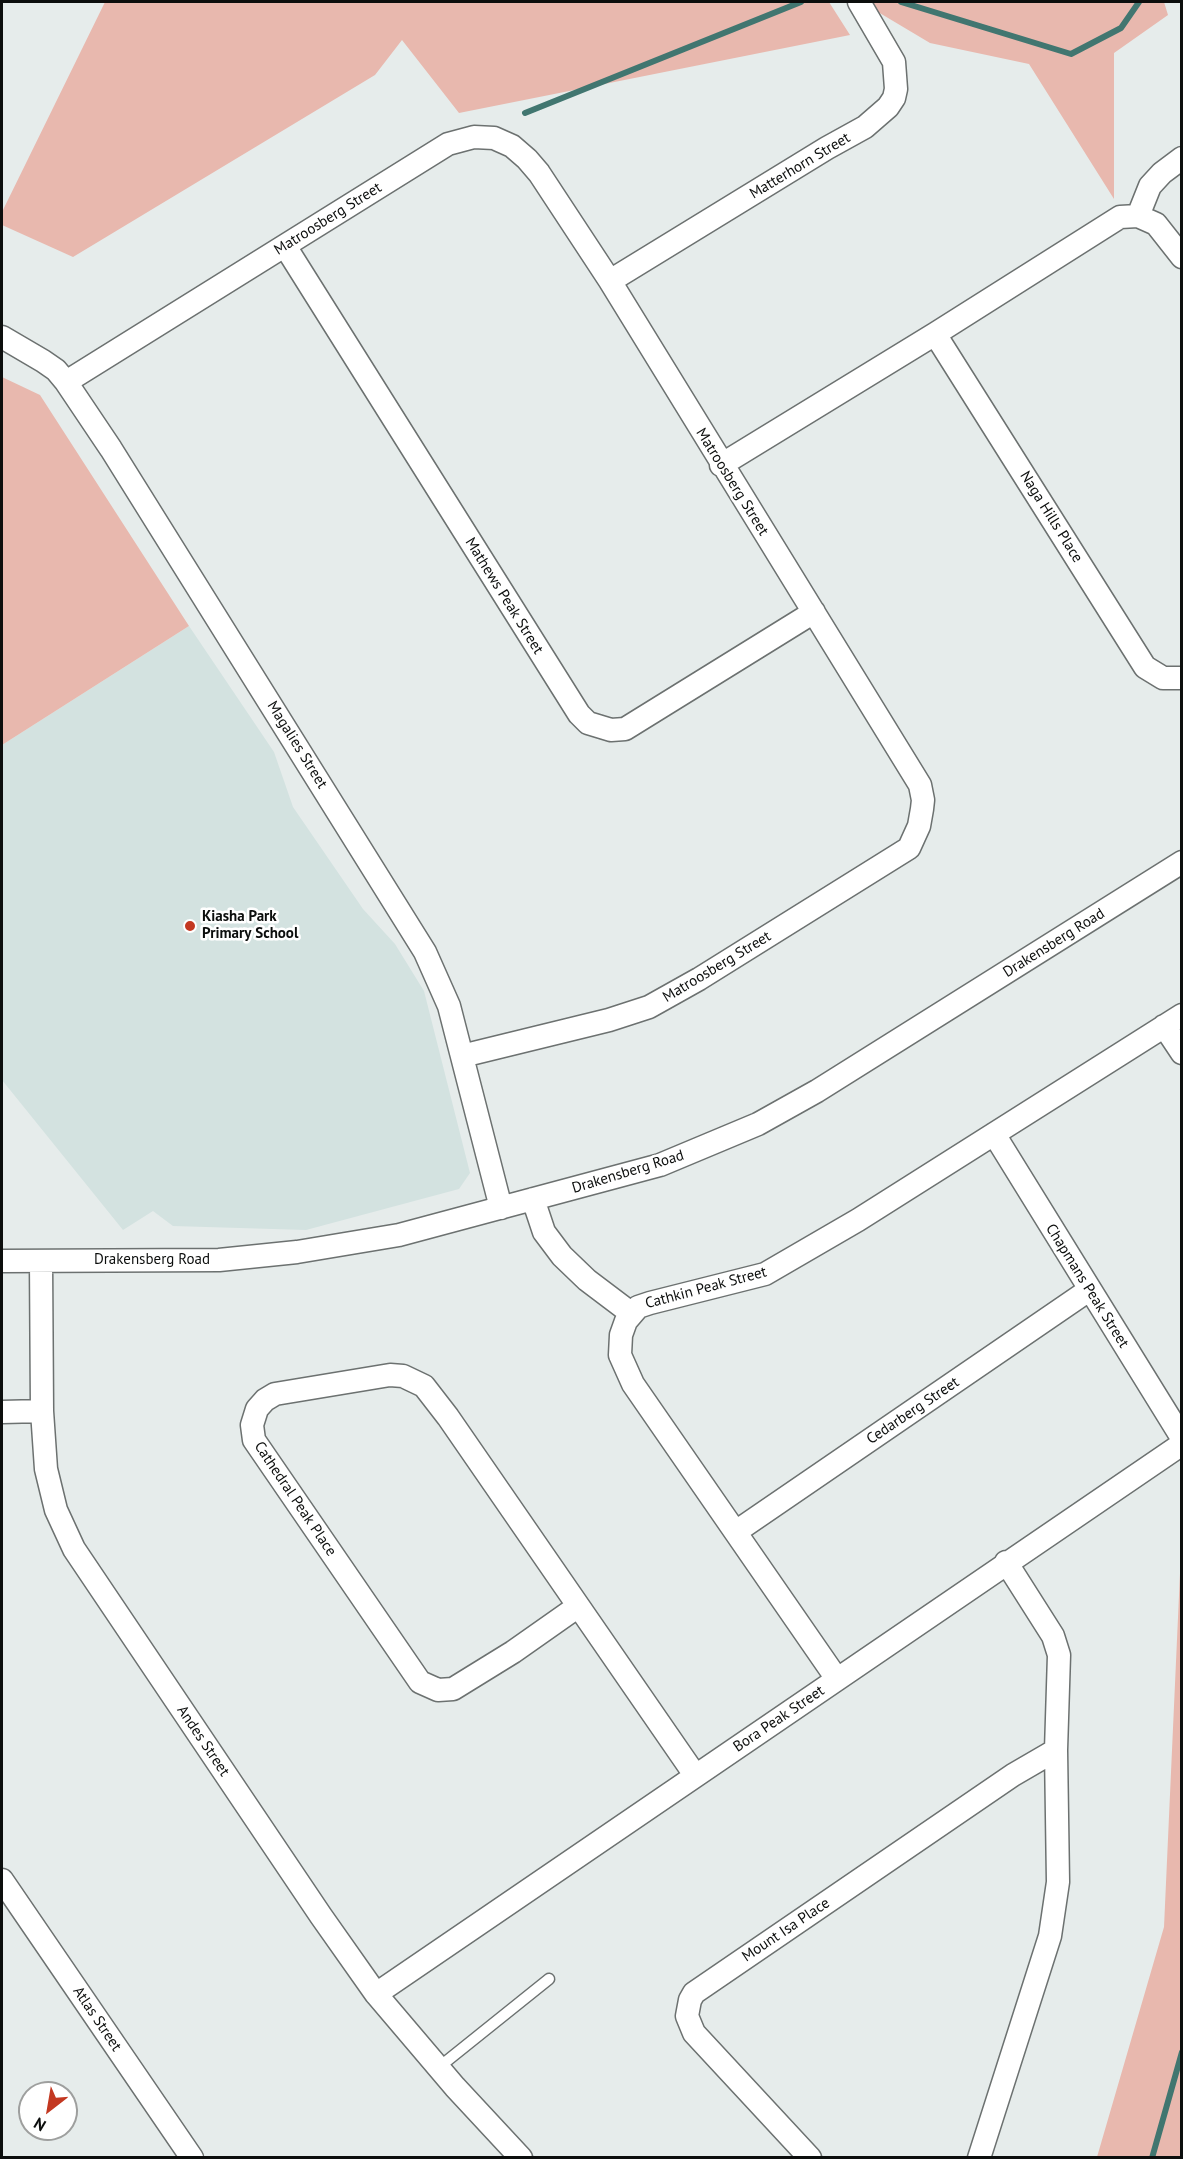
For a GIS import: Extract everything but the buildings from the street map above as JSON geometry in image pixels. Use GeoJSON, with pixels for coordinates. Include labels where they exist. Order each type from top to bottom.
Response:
{"type":"FeatureCollection","features":[{"type":"Feature","properties":{"kind":"street","name":"Matterhorn Street"},"geometry":{"type":"LineString","coordinates":[[610,281],[865,127],[888,107],[894,98],[896,89],[894,62],[859,2]]}},
{"type":"Feature","properties":{"kind":"street","name":"Matroosberg Street"},"geometry":{"type":"LineString","coordinates":[[66,381],[448,144],[474,137],[494,138],[512,146],[539,173],[610,281],[721,465],[920,785],[922,809],[919,826],[909,848],[699,979],[649,1007],[609,1020],[462,1056]]}},
{"type":"Feature","properties":{"kind":"street"},"geometry":{"type":"LineString","coordinates":[[1138,216],[1150,186],[1162,173],[1182,158]]}},
{"type":"Feature","properties":{"kind":"street"},"geometry":{"type":"LineString","coordinates":[[721,465],[1120,217],[1138,216],[1156,224],[1182,257]]}},
{"type":"Feature","properties":{"kind":"street","name":"Mathews Peak Street"},"geometry":{"type":"LineString","coordinates":[[285,246],[579,714],[588,723],[611,730],[625,729],[814,612]]}},
{"type":"Feature","properties":{"kind":"street","name":"Naga Hills Place"},"geometry":{"type":"LineString","coordinates":[[935,334],[1146,667],[1163,678],[1182,678]]}},
{"type":"Feature","properties":{"kind":"street","name":"Magalies Street"},"geometry":{"type":"LineString","coordinates":[[2,337],[43,361],[66,381],[111,449],[425,952],[449,1006],[501,1208]]}},
{"type":"Feature","properties":{"kind":"street","name":"Drakensberg Road"},"geometry":{"type":"LineString","coordinates":[[2,1261],[219,1260],[297,1252],[399,1235],[660,1165],[758,1124],[817,1091],[1182,862]]}},
{"type":"Feature","properties":{"kind":"street"},"geometry":{"type":"LineString","coordinates":[[1173,1021],[1182,1053]]}},
{"type":"Feature","properties":{"kind":"street","name":"Cathkin Peak Street"},"geometry":{"type":"LineString","coordinates":[[837,1679],[633,1384],[621,1362],[619,1347],[626,1321],[638,1307],[650,1303],[765,1275],[858,1220],[1173,1021]]}},
{"type":"Feature","properties":{"kind":"street","name":"Chapmans Peak Street"},"geometry":{"type":"LineString","coordinates":[[994,1134],[1182,1438]]}},
{"type":"Feature","properties":{"kind":"street"},"geometry":{"type":"LineString","coordinates":[[533,1199],[544,1232],[562,1256],[587,1280],[632,1314]]}},
{"type":"Feature","properties":{"kind":"street","name":"Andes Street"},"geometry":{"type":"LineString","coordinates":[[41,1261],[42,1411],[46,1469],[56,1510],[74,1549],[376,1994],[438,2068],[521,2157]]}},
{"type":"Feature","properties":{"kind":"street","name":"Cedarberg Street"},"geometry":{"type":"LineString","coordinates":[[737,1532],[1089,1290]]}},
{"type":"Feature","properties":{"kind":"street","name":"Cathedral Peak Place"},"geometry":{"type":"LineString","coordinates":[[577,1607],[513,1652],[453,1689],[438,1690],[420,1682],[254,1440],[252,1425],[257,1409],[275,1394],[390,1374],[403,1376],[424,1386],[448,1417],[695,1775]]}},
{"type":"Feature","properties":{"kind":"street"},"geometry":{"type":"LineString","coordinates":[[2,1412],[42,1411]]}},
{"type":"Feature","properties":{"kind":"street","name":"Bora Peak Street"},"geometry":{"type":"LineString","coordinates":[[376,1994],[1182,1444]]}},
{"type":"Feature","properties":{"kind":"street"},"geometry":{"type":"LineString","coordinates":[[980,2157],[1050,1936],[1058,1881],[1056,1750],[1059,1654],[1053,1636],[1006,1562]]}},
{"type":"Feature","properties":{"kind":"street","name":"Mount Isa Place"},"geometry":{"type":"LineString","coordinates":[[810,2157],[694,2033],[687,2016],[694,1993],[1013,1775],[1056,1750]]}},
{"type":"Feature","properties":{"kind":"street","name":"Atlas Street"},"geometry":{"type":"LineString","coordinates":[[2,1880],[192,2157]]}},
{"type":"Feature","properties":{"kind":"lane"},"geometry":{"type":"LineString","coordinates":[[438,2068],[549,1978]]}},
{"type":"Feature","properties":{"kind":"shaded area"},"geometry":{"type":"Polygon","coordinates":[[[105,2],[829,2],[850,35],[459,113],[402,40],[375,75],[73,257],[2,225],[2,212],[105,2]]]}},
{"type":"Feature","properties":{"kind":"shaded area"},"geometry":{"type":"Polygon","coordinates":[[[871,2],[1164,2],[1168,15],[1114,53],[1114,199],[1029,64],[930,43],[878,12],[871,2]]]}},
{"type":"Feature","properties":{"kind":"shaded area"},"geometry":{"type":"Polygon","coordinates":[[[2,377],[40,395],[189,626],[2,745],[2,377]]]}},
{"type":"Feature","properties":{"kind":"shaded area","name":"Kiasha Park Primary School"},"geometry":{"type":"Polygon","coordinates":[[[189,626],[274,752],[293,807],[363,909],[395,944],[424,991],[470,1173],[459,1189],[306,1230],[173,1226],[153,1211],[123,1230],[2,1080],[2,745],[189,626]]]}},
{"type":"Feature","properties":{"kind":"shaded area"},"geometry":{"type":"Polygon","coordinates":[[[1181,1551],[1181,2157],[1097,2157],[1164,1927],[1181,1551]]]}},
{"type":"Feature","properties":{"kind":"waterway"},"geometry":{"type":"LineString","coordinates":[[525,113],[801,2]]}},
{"type":"Feature","properties":{"kind":"waterway"},"geometry":{"type":"LineString","coordinates":[[901,2],[1071,54],[1121,28],[1139,2]]}},
{"type":"Feature","properties":{"kind":"waterway"},"geometry":{"type":"LineString","coordinates":[[1152,2158],[1182,2052]]}},
{"type":"Feature","properties":{"kind":"place","name":"Kiasha Park Primary School"},"geometry":{"type":"Point","coordinates":[190,926]}}]}
